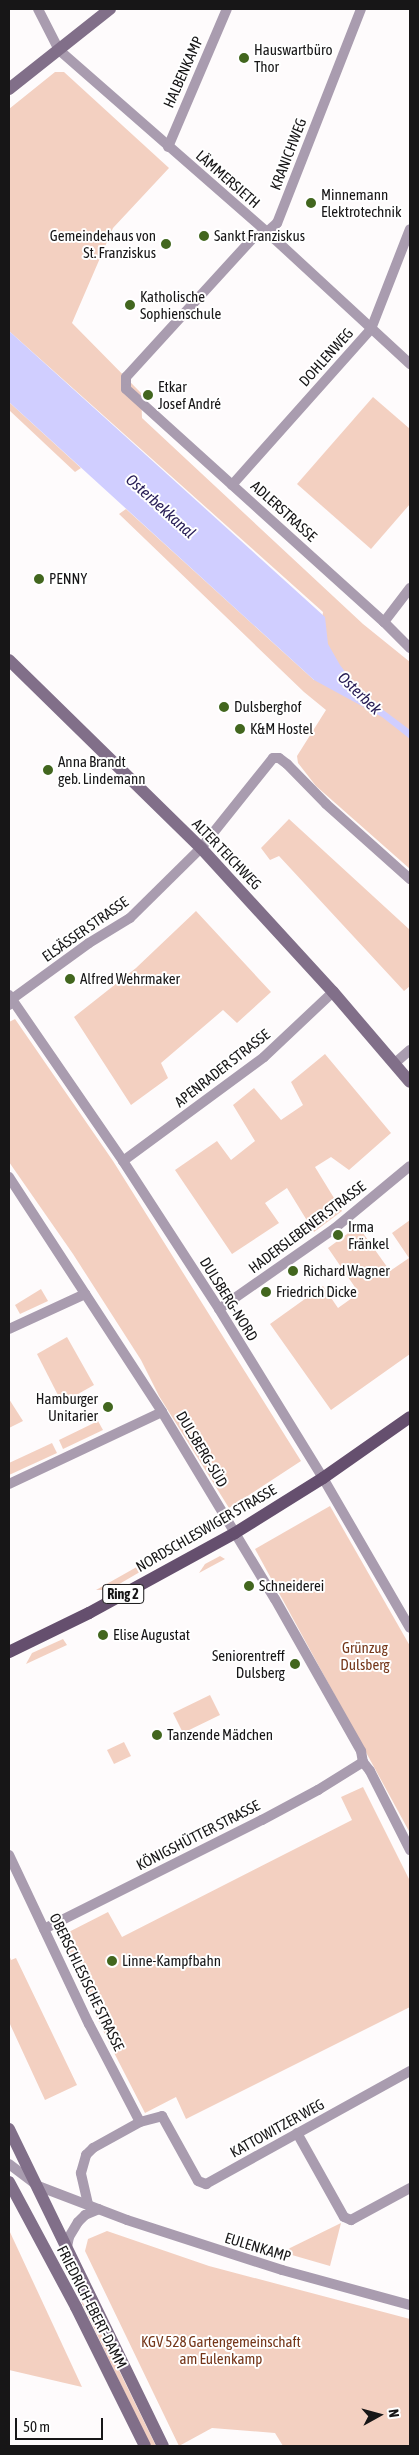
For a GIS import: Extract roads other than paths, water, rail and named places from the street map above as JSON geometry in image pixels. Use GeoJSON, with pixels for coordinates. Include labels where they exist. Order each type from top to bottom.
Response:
{"type":"FeatureCollection","features":[{"type":"Feature","properties":{"kind":"main road"},"geometry":{"type":"LineString","coordinates":[[9,89],[110,9]]}},
{"type":"Feature","properties":{"kind":"main road","name":"ALTER TEICHWEG"},"geometry":{"type":"LineString","coordinates":[[9,660],[201,848],[334,992],[410,1082]]}},
{"type":"Feature","properties":{"kind":"main road","name":"NORDSCHLESWIGER STRASSE"},"geometry":{"type":"LineString","coordinates":[[9,1652],[89,1612],[235,1533],[323,1478],[410,1417]]}},
{"type":"Feature","properties":{"kind":"main road","name":"FRIEDRICH-EBERT-DAMM"},"geometry":{"type":"LineString","coordinates":[[9,2129],[163,2446]]}},
{"type":"Feature","properties":{"kind":"main road","name":"FRIEDRICH-EBERT-DAMM"},"geometry":{"type":"LineString","coordinates":[[9,2182],[76,2308],[145,2446]]}},
{"type":"Feature","properties":{"kind":"street","name":"LÄMMERSIETH"},"geometry":{"type":"LineString","coordinates":[[38,9],[59,50],[267,232],[410,364]]}},
{"type":"Feature","properties":{"kind":"street","name":"HALBENKAMP"},"geometry":{"type":"LineString","coordinates":[[168,147],[228,9]]}},
{"type":"Feature","properties":{"kind":"street","name":"KRANICHWEG"},"geometry":{"type":"LineString","coordinates":[[136,398],[126,389],[126,377],[253,238],[267,232],[277,223],[361,9]]}},
{"type":"Feature","properties":{"kind":"street","name":"DOHLENWEG"},"geometry":{"type":"LineString","coordinates":[[232,485],[371,330],[410,229]]}},
{"type":"Feature","properties":{"kind":"street","name":"ADLERSTRASSE"},"geometry":{"type":"LineString","coordinates":[[136,398],[384,622],[410,648]]}},
{"type":"Feature","properties":{"kind":"street"},"geometry":{"type":"LineString","coordinates":[[384,622],[410,588]]}},
{"type":"Feature","properties":{"kind":"street","name":"ELSÄSSER STRASSE"},"geometry":{"type":"LineString","coordinates":[[10,1000],[90,943],[130,918],[201,848],[273,758],[279,758],[287,764],[326,804],[410,879]]}},
{"type":"Feature","properties":{"kind":"street","name":"APENRADER STRASSE"},"geometry":{"type":"LineString","coordinates":[[123,1161],[264,1057],[334,992]]}},
{"type":"Feature","properties":{"kind":"street","name":"DULSBERG-NORD"},"geometry":{"type":"LineString","coordinates":[[10,1000],[123,1161],[219,1309],[323,1478],[410,1628]]}},
{"type":"Feature","properties":{"kind":"street"},"geometry":{"type":"LineString","coordinates":[[395,1063],[410,1050]]}},
{"type":"Feature","properties":{"kind":"street","name":"HADERSLEBENER STRASSE"},"geometry":{"type":"LineString","coordinates":[[219,1309],[335,1228],[410,1166]]}},
{"type":"Feature","properties":{"kind":"street","name":"DULSBERG-SÜD"},"geometry":{"type":"LineString","coordinates":[[9,1178],[162,1412],[275,1599],[361,1751],[363,1762],[370,1771],[410,1850]]}},
{"type":"Feature","properties":{"kind":"street"},"geometry":{"type":"LineString","coordinates":[[9,1328],[85,1294]]}},
{"type":"Feature","properties":{"kind":"street"},"geometry":{"type":"LineString","coordinates":[[9,1484],[162,1412]]}},
{"type":"Feature","properties":{"kind":"street","name":"KÖNIGSHÜTTER STRASSE"},"geometry":{"type":"LineString","coordinates":[[44,1929],[262,1820],[318,1790],[363,1762]]}},
{"type":"Feature","properties":{"kind":"street","name":"OBERSCHLESISCHE STRASSE"},"geometry":{"type":"LineString","coordinates":[[9,1855],[140,2122]]}},
{"type":"Feature","properties":{"kind":"street","name":"KATTOWITZER WEG"},"geometry":{"type":"LineString","coordinates":[[140,2122],[162,2116],[198,2180],[206,2184],[410,2071]]}},
{"type":"Feature","properties":{"kind":"street"},"geometry":{"type":"LineString","coordinates":[[88,2204],[81,2174],[86,2155],[93,2148],[140,2122]]}},
{"type":"Feature","properties":{"kind":"street"},"geometry":{"type":"LineString","coordinates":[[298,2133],[344,2217],[352,2220],[410,2188]]}},
{"type":"Feature","properties":{"kind":"street","name":"EULENKAMP"},"geometry":{"type":"LineString","coordinates":[[9,2164],[38,2186],[185,2240],[282,2270],[410,2305]]}},
{"type":"Feature","properties":{"kind":"street"},"geometry":{"type":"LineString","coordinates":[[67,2247],[72,2231],[78,2222],[85,2215],[99,2209]]}},
{"type":"Feature","properties":{"kind":"water"},"geometry":{"type":"Polygon","coordinates":[[[9,331],[325,617],[328,644],[340,665],[362,694],[410,730],[410,739],[382,717],[314,680],[9,402],[9,331]]]}},
{"type":"Feature","properties":{"kind":"place","name":"Hauswartbüro Thor"},"geometry":{"type":"Point","coordinates":[244,58]}},
{"type":"Feature","properties":{"kind":"place","name":"Minnemann Elektrotechnik"},"geometry":{"type":"Point","coordinates":[311,203]}},
{"type":"Feature","properties":{"kind":"place","name":"Sankt Franziskus"},"geometry":{"type":"Point","coordinates":[204,236]}},
{"type":"Feature","properties":{"kind":"place","name":"Gemeindehaus von St. Franziskus"},"geometry":{"type":"Point","coordinates":[166,244]}},
{"type":"Feature","properties":{"kind":"place","name":"Katholische Sophienschule"},"geometry":{"type":"Point","coordinates":[130,305]}},
{"type":"Feature","properties":{"kind":"place","name":"Etkar Josef André"},"geometry":{"type":"Point","coordinates":[148,395]}},
{"type":"Feature","properties":{"kind":"place","name":"PENNY"},"geometry":{"type":"Point","coordinates":[39,579]}},
{"type":"Feature","properties":{"kind":"place","name":"Dulsberghof"},"geometry":{"type":"Point","coordinates":[224,707]}},
{"type":"Feature","properties":{"kind":"place","name":"K&M Hostel"},"geometry":{"type":"Point","coordinates":[240,729]}},
{"type":"Feature","properties":{"kind":"place","name":"Anna Brandt geb. Lindemann"},"geometry":{"type":"Point","coordinates":[48,770]}},
{"type":"Feature","properties":{"kind":"place","name":"Alfred Wehrmaker"},"geometry":{"type":"Point","coordinates":[70,979]}},
{"type":"Feature","properties":{"kind":"place","name":"Irma Fränkel"},"geometry":{"type":"Point","coordinates":[338,1235]}},
{"type":"Feature","properties":{"kind":"place","name":"Richard Wagner"},"geometry":{"type":"Point","coordinates":[293,1271]}},
{"type":"Feature","properties":{"kind":"place","name":"Friedrich Dicke"},"geometry":{"type":"Point","coordinates":[266,1292]}},
{"type":"Feature","properties":{"kind":"place","name":"Hamburger Unitarier"},"geometry":{"type":"Point","coordinates":[108,1407]}},
{"type":"Feature","properties":{"kind":"place","name":"Schneiderei"},"geometry":{"type":"Point","coordinates":[249,1586]}},
{"type":"Feature","properties":{"kind":"place","name":"Elise Augustat"},"geometry":{"type":"Point","coordinates":[103,1635]}},
{"type":"Feature","properties":{"kind":"place","name":"Seniorentreff Dulsberg"},"geometry":{"type":"Point","coordinates":[295,1664]}},
{"type":"Feature","properties":{"kind":"place","name":"Tanzende Mädchen"},"geometry":{"type":"Point","coordinates":[157,1735]}},
{"type":"Feature","properties":{"kind":"place","name":"Linne-Kampfbahn"},"geometry":{"type":"Point","coordinates":[112,1961]}},
{"type":"Feature","properties":{"kind":"water label","name":"Osterbekkanal"},"geometry":{"type":"Point","coordinates":[161,506]}},
{"type":"Feature","properties":{"kind":"water label","name":"Osterbek"},"geometry":{"type":"Point","coordinates":[360,693]}},
{"type":"Feature","properties":{"kind":"park label","name":"Grünzug Dulsberg"},"geometry":{"type":"Point","coordinates":[365,1656]}},
{"type":"Feature","properties":{"kind":"park label","name":"KGV 528 Gartengemeinschaft am Eulenkamp"},"geometry":{"type":"Point","coordinates":[221,2350]}}]}
